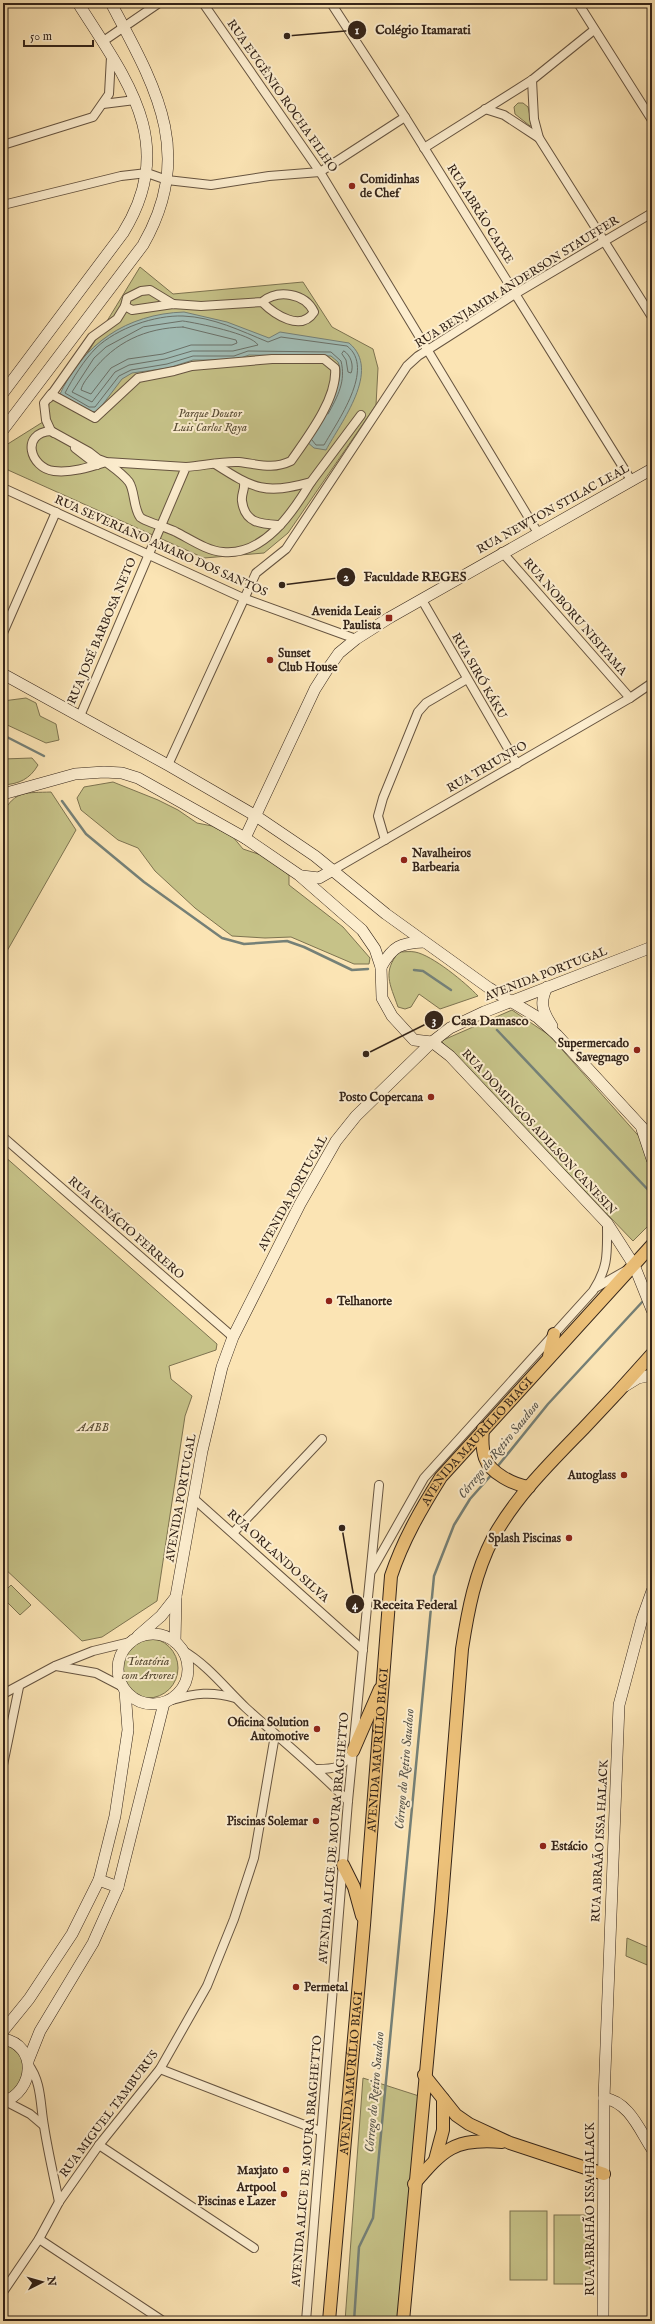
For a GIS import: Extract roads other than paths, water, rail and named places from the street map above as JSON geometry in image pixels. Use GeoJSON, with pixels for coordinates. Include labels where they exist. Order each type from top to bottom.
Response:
{"type":"FeatureCollection","features":[{"type":"Feature","properties":{"kind":"main road","name":"AVENIDA MAURÍLIO BIAGI"},"geometry":{"type":"LineString","coordinates":[[329,2321],[364,1925],[384,1678],[385,1630],[391,1576],[401,1545],[416,1515],[441,1477],[482,1429],[652,1245]]}},
{"type":"Feature","properties":{"kind":"main road"},"geometry":{"type":"LineString","coordinates":[[549,1357],[554,1334]]}},
{"type":"Feature","properties":{"kind":"main road"},"geometry":{"type":"LineString","coordinates":[[402,2321],[440,1911],[462,1649],[469,1606],[480,1568],[493,1539],[507,1515],[529,1487],[652,1354]]}},
{"type":"Feature","properties":{"kind":"main road"},"geometry":{"type":"LineString","coordinates":[[482,1429],[482,1447],[487,1463],[508,1481],[529,1487]]}},
{"type":"Feature","properties":{"kind":"main road"},"geometry":{"type":"LineString","coordinates":[[353,1751],[384,1678]]}},
{"type":"Feature","properties":{"kind":"main road"},"geometry":{"type":"LineString","coordinates":[[343,1866],[354,1887],[364,1925]]}},
{"type":"Feature","properties":{"kind":"main road"},"geometry":{"type":"LineString","coordinates":[[424,2075],[456,2115],[469,2124],[510,2143],[604,2174]]}},
{"type":"Feature","properties":{"kind":"main road"},"geometry":{"type":"LineString","coordinates":[[435,2160],[444,2130],[443,2099]]}},
{"type":"Feature","properties":{"kind":"main road"},"geometry":{"type":"LineString","coordinates":[[414,2184],[435,2160],[450,2148],[467,2142],[510,2143]]}},
{"type":"Feature","properties":{"kind":"street"},"geometry":{"type":"LineString","coordinates":[[4,391],[124,233],[134,216],[147,173],[147,136],[135,100],[78,3]]}},
{"type":"Feature","properties":{"kind":"street"},"geometry":{"type":"LineString","coordinates":[[3,430],[144,245],[154,227],[167,180],[167,133],[163,114],[146,70],[111,3]]}},
{"type":"Feature","properties":{"kind":"street"},"geometry":{"type":"LineString","coordinates":[[102,42],[159,3]]}},
{"type":"Feature","properties":{"kind":"street","name":"RUA EUGÊNIO ROCHA FILHO"},"geometry":{"type":"LineString","coordinates":[[203,3],[320,172],[538,533]]}},
{"type":"Feature","properties":{"kind":"street","name":"RUA ABRÃO CAIXE"},"geometry":{"type":"LineString","coordinates":[[331,3],[406,117],[631,480]]}},
{"type":"Feature","properties":{"kind":"street"},"geometry":{"type":"LineString","coordinates":[[578,3],[652,120]]}},
{"type":"Feature","properties":{"kind":"street"},"geometry":{"type":"LineString","coordinates":[[424,148],[532,80],[594,30]]}},
{"type":"Feature","properties":{"kind":"street"},"geometry":{"type":"LineString","coordinates":[[3,144],[87,121],[93,117],[109,94],[111,57]]}},
{"type":"Feature","properties":{"kind":"street"},"geometry":{"type":"LineString","coordinates":[[532,80],[534,120],[539,138],[652,317]]}},
{"type":"Feature","properties":{"kind":"street"},"geometry":{"type":"LineString","coordinates":[[103,104],[135,100]]}},
{"type":"Feature","properties":{"kind":"street"},"geometry":{"type":"LineString","coordinates":[[485,109],[504,114],[539,138]]}},
{"type":"Feature","properties":{"kind":"street"},"geometry":{"type":"LineString","coordinates":[[3,205],[121,176],[147,173],[167,180],[211,185],[269,176],[320,172],[406,117]]}},
{"type":"Feature","properties":{"kind":"street","name":"RUA BENJAMIM ANDERSON STAUFFER"},"geometry":{"type":"LineString","coordinates":[[168,765],[243,598],[256,573],[286,549],[408,366],[427,350],[516,294],[652,213]]}},
{"type":"Feature","properties":{"kind":"street"},"geometry":{"type":"LineString","coordinates":[[97,465],[51,431],[47,426],[46,406],[51,394],[92,337],[117,319],[125,306],[126,298],[146,290],[158,293],[173,304]]}},
{"type":"Feature","properties":{"kind":"street"},"geometry":{"type":"LineString","coordinates":[[125,306],[132,310],[173,304],[201,306],[262,302],[269,296],[286,294],[298,297],[310,304],[314,312],[311,318],[304,321],[293,321],[273,313],[262,302]]}},
{"type":"Feature","properties":{"kind":"street"},"geometry":{"type":"LineString","coordinates":[[51,394],[95,418],[138,378],[192,366],[272,359],[324,359],[330,362],[335,368],[336,378],[328,400],[290,461],[281,466],[270,467],[238,462],[186,467],[106,462],[98,459],[90,452],[51,431],[43,431],[34,436],[31,445],[35,460],[43,468],[54,471],[68,471],[106,462]]}},
{"type":"Feature","properties":{"kind":"street"},"geometry":{"type":"LineString","coordinates":[[106,462],[130,483],[133,500],[140,517],[146,521],[162,524],[207,547],[223,552],[238,552],[255,546],[280,525],[299,502],[311,482],[361,414]]}},
{"type":"Feature","properties":{"kind":"street"},"geometry":{"type":"LineString","coordinates":[[215,464],[244,483],[262,488],[278,489],[311,482]]}},
{"type":"Feature","properties":{"kind":"street","name":"RUA JOSÉ BARBOSA NETO"},"geometry":{"type":"LineString","coordinates":[[80,716],[186,467]]}},
{"type":"Feature","properties":{"kind":"street","name":"RUA NEWTON STILAC LEAL"},"geometry":{"type":"LineString","coordinates":[[245,838],[315,689],[340,653],[356,638],[502,552],[652,469]]}},
{"type":"Feature","properties":{"kind":"street"},"geometry":{"type":"LineString","coordinates":[[244,483],[245,488],[242,501],[246,512],[256,523],[280,525]]}},
{"type":"Feature","properties":{"kind":"street","name":"RUA SEVERIANO AMARO DOS SANTOS"},"geometry":{"type":"LineString","coordinates":[[3,488],[148,556],[243,598],[356,638]]}},
{"type":"Feature","properties":{"kind":"street"},"geometry":{"type":"LineString","coordinates":[[3,633],[56,512]]}},
{"type":"Feature","properties":{"kind":"street","name":"RUA NOBORU NISIYAMA"},"geometry":{"type":"LineString","coordinates":[[502,552],[630,698]]}},
{"type":"Feature","properties":{"kind":"street","name":"RUA SIRÓ KÁKU"},"geometry":{"type":"LineString","coordinates":[[422,600],[517,764]]}},
{"type":"Feature","properties":{"kind":"street"},"geometry":{"type":"LineString","coordinates":[[3,674],[168,765],[256,816],[333,870],[386,914],[424,942],[510,1001],[537,1017],[557,1035],[652,1138]]}},
{"type":"Feature","properties":{"kind":"street"},"geometry":{"type":"LineString","coordinates":[[385,840],[378,816],[383,798],[418,712],[426,703],[467,679]]}},
{"type":"Feature","properties":{"kind":"street","name":"RUA TRIUNFO"},"geometry":{"type":"LineString","coordinates":[[333,870],[630,698],[652,683]]}},
{"type":"Feature","properties":{"kind":"street"},"geometry":{"type":"LineString","coordinates":[[3,794],[75,774],[104,772],[122,773],[138,778],[245,838],[299,875],[362,930],[375,950],[381,967],[382,998],[392,1016],[414,1040],[432,1042]]}},
{"type":"Feature","properties":{"kind":"street"},"geometry":{"type":"LineString","coordinates":[[299,875],[319,878],[333,870]]}},
{"type":"Feature","properties":{"kind":"street"},"geometry":{"type":"LineString","coordinates":[[381,967],[390,952],[399,946],[424,942]]}},
{"type":"Feature","properties":{"kind":"street","name":"AVENIDA PORTUGAL"},"geometry":{"type":"LineString","coordinates":[[179,1646],[176,1596],[213,1398],[233,1337],[300,1204],[336,1141],[356,1116],[432,1042],[450,1028],[510,1001],[652,948]]}},
{"type":"Feature","properties":{"kind":"street"},"geometry":{"type":"LineString","coordinates":[[546,988],[542,998],[542,1006],[546,1017],[557,1035]]}},
{"type":"Feature","properties":{"kind":"street","name":"RUA DOMINGOS ADILSON CANESIN"},"geometry":{"type":"LineString","coordinates":[[432,1042],[450,1056],[608,1223],[634,1265],[652,1310]]}},
{"type":"Feature","properties":{"kind":"street"},"geometry":{"type":"LineString","coordinates":[[640,1125],[652,1159]]}},
{"type":"Feature","properties":{"kind":"street","name":"RUA IGNÁCIO FERRERO"},"geometry":{"type":"LineString","coordinates":[[3,1137],[233,1337]]}},
{"type":"Feature","properties":{"kind":"street","name":"AVENIDA MAURÍLIO BIAGI"},"geometry":{"type":"LineString","coordinates":[[371,1572],[424,1478],[594,1289],[603,1275],[607,1255],[608,1223]]}},
{"type":"Feature","properties":{"kind":"street","name":"AVENIDA MAURÍLIO BIAGI"},"geometry":{"type":"LineString","coordinates":[[594,1289],[634,1265]]}},
{"type":"Feature","properties":{"kind":"street"},"geometry":{"type":"LineString","coordinates":[[622,1388],[638,1378],[652,1375]]}},
{"type":"Feature","properties":{"kind":"street"},"geometry":{"type":"LineString","coordinates":[[234,1532],[322,1439]]}},
{"type":"Feature","properties":{"kind":"street"},"geometry":{"type":"LineString","coordinates":[[371,1572],[379,1485]]}},
{"type":"Feature","properties":{"kind":"street","name":"RUA ORLANDO SILVA"},"geometry":{"type":"LineString","coordinates":[[194,1498],[234,1532],[363,1650]]}},
{"type":"Feature","properties":{"kind":"street","name":"AVENIDA ALICE DE MOURA BRAGHETTO"},"geometry":{"type":"LineString","coordinates":[[306,2321],[320,2131],[348,1801],[371,1572]]}},
{"type":"Feature","properties":{"kind":"street","name":"RUA ABRAÃO ISSA HALACK"},"geometry":{"type":"LineString","coordinates":[[604,2098],[620,1705],[642,1618],[652,1591]]}},
{"type":"Feature","properties":{"kind":"street","name":"AVENIDA PORTUGAL"},"geometry":{"type":"LineString","coordinates":[[133,1640],[161,1616],[176,1596]]}},
{"type":"Feature","properties":{"kind":"street"},"geometry":{"type":"LineString","coordinates":[[3,1694],[19,1687],[55,1666],[94,1651],[156,1634],[179,1646],[206,1666],[237,1699],[275,1735],[317,1769],[348,1801]]}},
{"type":"Feature","properties":{"kind":"street"},"geometry":{"type":"LineString","coordinates":[[3,2030],[29,1999],[68,1940],[99,1880],[115,1816],[128,1730],[123,1688],[118,1674],[118,1662],[122,1651],[133,1640]]}},
{"type":"Feature","properties":{"kind":"street"},"geometry":{"type":"LineString","coordinates":[[43,2125],[4,2101],[20,2092],[26,2083],[28,2063],[40,2031],[92,1943],[118,1887],[168,1701],[180,1692],[186,1682],[188,1672],[187,1660],[179,1646]]}},
{"type":"Feature","properties":{"kind":"street"},"geometry":{"type":"LineString","coordinates":[[55,1666],[96,1673],[123,1688],[134,1699],[147,1704],[168,1701],[206,1692],[237,1699]]}},
{"type":"Feature","properties":{"kind":"street"},"geometry":{"type":"LineString","coordinates":[[3,1765],[19,1687]]}},
{"type":"Feature","properties":{"kind":"street","name":"RUA MIGUEL TAMBURUS"},"geometry":{"type":"LineString","coordinates":[[3,2292],[39,2239],[59,2202],[99,2145],[160,2069],[207,1986],[234,1920],[254,1858],[275,1735]]}},
{"type":"Feature","properties":{"kind":"street"},"geometry":{"type":"LineString","coordinates":[[317,1769],[338,1767],[345,1763],[353,1751]]}},
{"type":"Feature","properties":{"kind":"street"},"geometry":{"type":"LineString","coordinates":[[99,1880],[118,1887]]}},
{"type":"Feature","properties":{"kind":"street"},"geometry":{"type":"LineString","coordinates":[[3,2039],[9,2040],[21,2048],[36,2076],[43,2125],[59,2202]]}},
{"type":"Feature","properties":{"kind":"street"},"geometry":{"type":"LineString","coordinates":[[160,2069],[320,2131]]}},
{"type":"Feature","properties":{"kind":"street"},"geometry":{"type":"LineString","coordinates":[[604,2098],[614,2099],[623,2105],[652,2149]]}},
{"type":"Feature","properties":{"kind":"street","name":"RUA ABRAHÃO ISSA HALACK"},"geometry":{"type":"LineString","coordinates":[[603,2321],[604,2098]]}},
{"type":"Feature","properties":{"kind":"street"},"geometry":{"type":"LineString","coordinates":[[99,2145],[254,2248]]}},
{"type":"Feature","properties":{"kind":"street"},"geometry":{"type":"LineString","coordinates":[[39,2239],[162,2321]]}},
{"type":"Feature","properties":{"kind":"water"},"geometry":{"type":"Polygon","coordinates":[[[184,312],[227,322],[269,338],[280,332],[349,343],[358,354],[361,367],[360,381],[356,396],[349,411],[326,450],[314,448],[306,441],[330,403],[339,380],[340,370],[338,362],[331,356],[249,355],[235,360],[193,360],[168,368],[132,373],[122,379],[97,412],[88,411],[59,396],[80,361],[109,335],[125,326],[143,319],[163,314],[184,312]]]}},
{"type":"Feature","properties":{"kind":"waterway"},"geometry":{"type":"LineString","coordinates":[[3,735],[44,756]]}},
{"type":"Feature","properties":{"kind":"waterway"},"geometry":{"type":"LineString","coordinates":[[62,801],[86,834],[144,882],[222,938],[244,944],[287,941],[304,947],[352,970],[368,969]]}},
{"type":"Feature","properties":{"kind":"waterway"},"geometry":{"type":"LineString","coordinates":[[414,970],[423,971],[451,990]]}},
{"type":"Feature","properties":{"kind":"waterway"},"geometry":{"type":"LineString","coordinates":[[497,1030],[652,1194]]}},
{"type":"Feature","properties":{"kind":"waterway","name":"Córrego do Retiro Saudoso"},"geometry":{"type":"LineString","coordinates":[[497,1467],[548,1404],[644,1300]]}},
{"type":"Feature","properties":{"kind":"waterway","name":"Córrego do Retiro Saudoso"},"geometry":{"type":"LineString","coordinates":[[354,2321],[359,2247],[373,2218],[434,1576],[454,1525],[470,1499],[493,1473]]}},
{"type":"Feature","properties":{"kind":"place","name":"Colégio Itamarati"},"geometry":{"type":"Point","coordinates":[287,36]}},
{"type":"Feature","properties":{"kind":"place","name":"Comidinhas de Chef"},"geometry":{"type":"Point","coordinates":[352,186]}},
{"type":"Feature","properties":{"kind":"place","name":"Faculdade REGES"},"geometry":{"type":"Point","coordinates":[282,585]}},
{"type":"Feature","properties":{"kind":"place","name":"Avenida Leais Paulista"},"geometry":{"type":"Point","coordinates":[389,618]}},
{"type":"Feature","properties":{"kind":"place","name":"Sunset Club House"},"geometry":{"type":"Point","coordinates":[270,660]}},
{"type":"Feature","properties":{"kind":"place","name":"Navalheiros Barbearia"},"geometry":{"type":"Point","coordinates":[404,860]}},
{"type":"Feature","properties":{"kind":"place","name":"Supermercado Savegnago"},"geometry":{"type":"Point","coordinates":[637,1050]}},
{"type":"Feature","properties":{"kind":"place","name":"Casa Damasco"},"geometry":{"type":"Point","coordinates":[366,1054]}},
{"type":"Feature","properties":{"kind":"place","name":"Posto Copercana"},"geometry":{"type":"Point","coordinates":[431,1097]}},
{"type":"Feature","properties":{"kind":"place","name":"Telhanorte"},"geometry":{"type":"Point","coordinates":[329,1301]}},
{"type":"Feature","properties":{"kind":"place","name":"Autoglass"},"geometry":{"type":"Point","coordinates":[624,1475]}},
{"type":"Feature","properties":{"kind":"place","name":"Receita Federal"},"geometry":{"type":"Point","coordinates":[342,1528]}},
{"type":"Feature","properties":{"kind":"place","name":"Splash Piscinas"},"geometry":{"type":"Point","coordinates":[569,1538]}},
{"type":"Feature","properties":{"kind":"place","name":"Oficina Solution Automotive"},"geometry":{"type":"Point","coordinates":[317,1729]}},
{"type":"Feature","properties":{"kind":"place","name":"Piscinas Solemar"},"geometry":{"type":"Point","coordinates":[316,1821]}},
{"type":"Feature","properties":{"kind":"place","name":"Estácio"},"geometry":{"type":"Point","coordinates":[543,1846]}},
{"type":"Feature","properties":{"kind":"place","name":"Permetal"},"geometry":{"type":"Point","coordinates":[296,1987]}},
{"type":"Feature","properties":{"kind":"place","name":"Maxjato"},"geometry":{"type":"Point","coordinates":[286,2170]}},
{"type":"Feature","properties":{"kind":"place","name":"Artpool Piscinas e Lazer"},"geometry":{"type":"Point","coordinates":[284,2194]}},
{"type":"Feature","properties":{"kind":"park label","name":"Parque Doutor Luis Carlos Raya"},"geometry":{"type":"Point","coordinates":[210,420]}},
{"type":"Feature","properties":{"kind":"park label","name":"AABB"},"geometry":{"type":"Point","coordinates":[93,1427]}},
{"type":"Feature","properties":{"kind":"park label","name":"Totatória com Arvores"},"geometry":{"type":"Point","coordinates":[148,1668]}}]}
